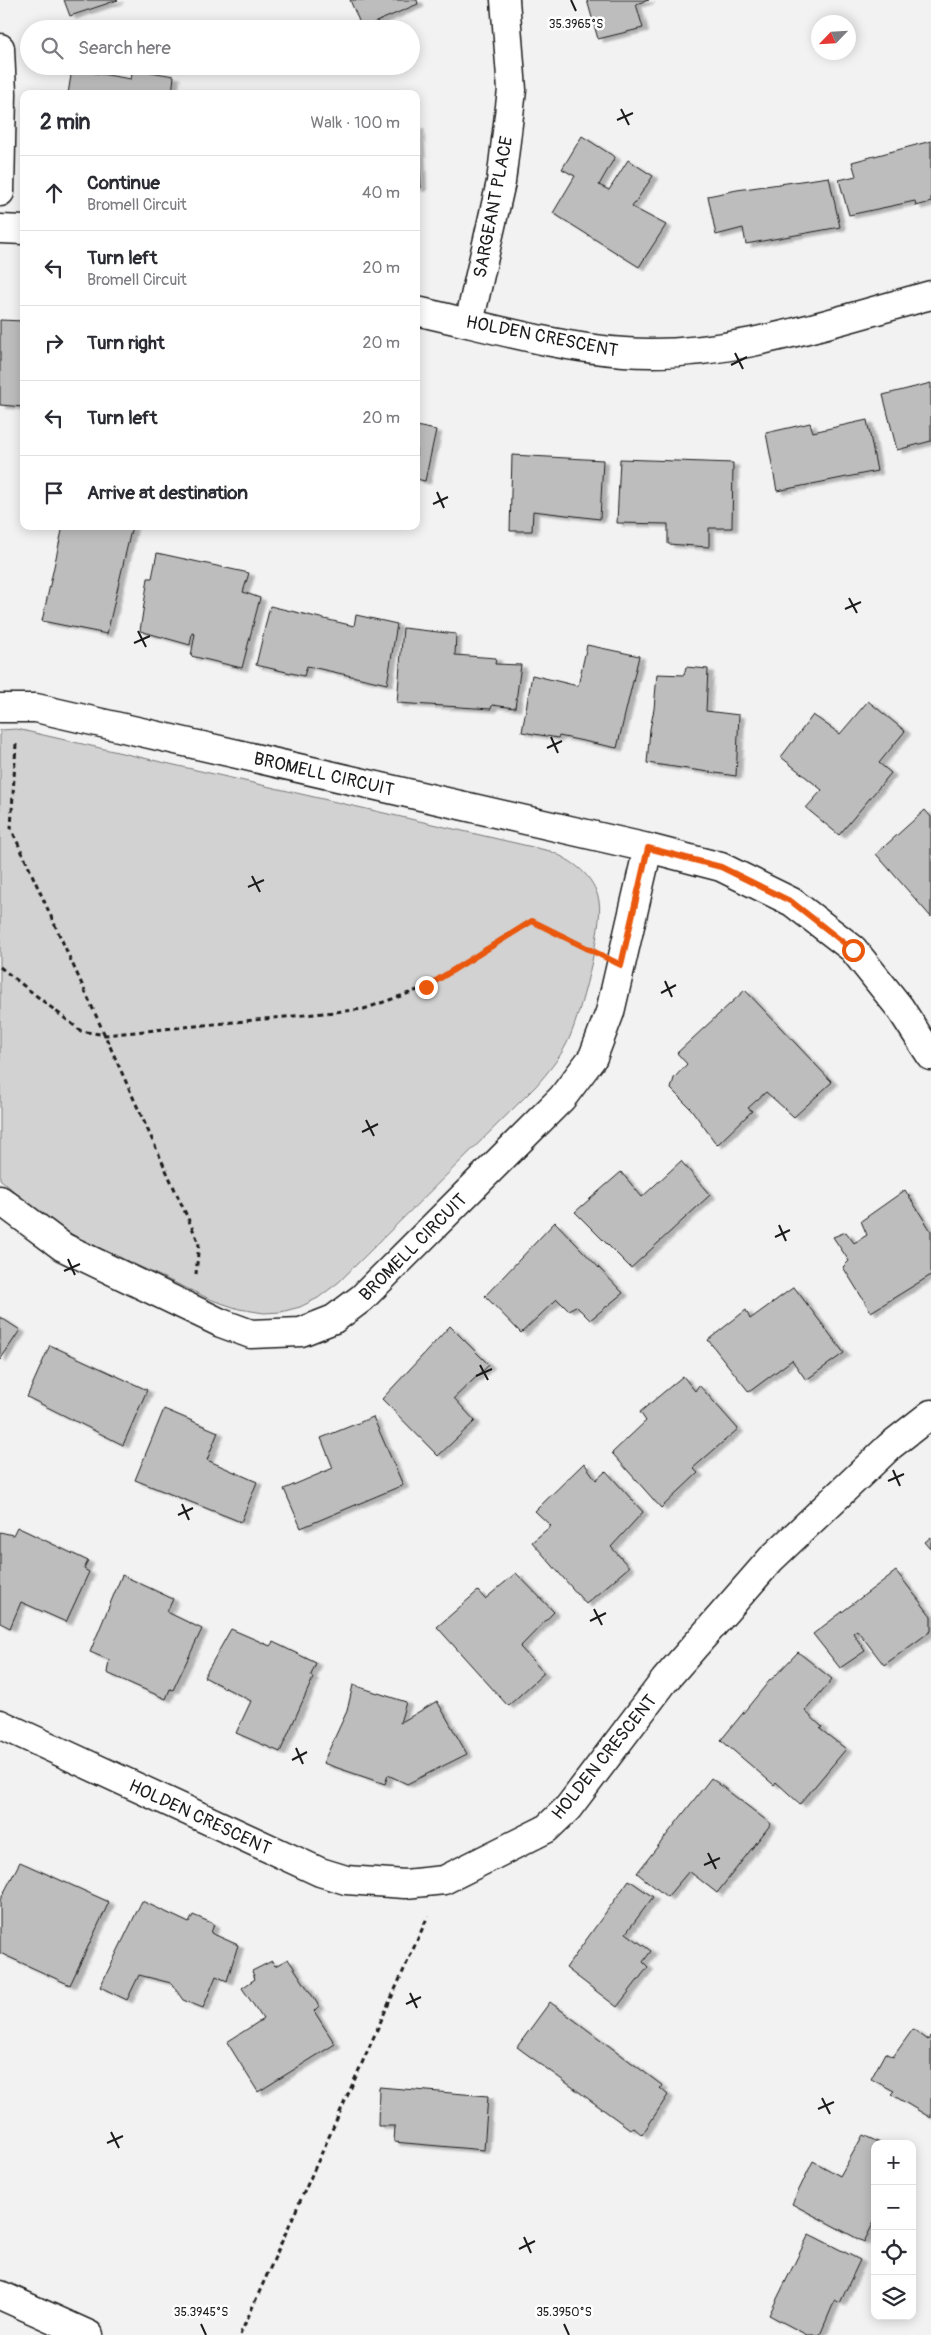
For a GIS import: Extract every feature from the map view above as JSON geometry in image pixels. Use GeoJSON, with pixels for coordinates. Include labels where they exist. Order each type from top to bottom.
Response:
{"type":"FeatureCollection","features":[{"type":"Feature","properties":{"kind":"street","name":"SARGEANT PLACE"},"geometry":{"type":"LineString","coordinates":[[469,323],[501,182],[511,99],[505,0]]}},
{"type":"Feature","properties":{"kind":"street"},"geometry":{"type":"LineString","coordinates":[[0,48],[2,94],[0,192]]}},
{"type":"Feature","properties":{"kind":"street"},"geometry":{"type":"LineString","coordinates":[[0,229],[20,230]]}},
{"type":"Feature","properties":{"kind":"street","name":"HOLDEN CRESCENT"},"geometry":{"type":"LineString","coordinates":[[420,312],[550,342],[625,352],[702,351],[740,346],[931,295]]}},
{"type":"Feature","properties":{"kind":"street","name":"BROMELL CIRCUIT"},"geometry":{"type":"LineString","coordinates":[[9,707],[36,708],[648,848],[721,867],[792,902],[853,950],[900,1008],[931,1056]]}},
{"type":"Feature","properties":{"kind":"street","name":"BROMELL CIRCUIT"},"geometry":{"type":"LineString","coordinates":[[0,1200],[63,1246],[193,1310],[251,1334],[301,1332],[334,1319],[362,1298],[562,1098],[593,1057],[610,1012],[648,848]]}},
{"type":"Feature","properties":{"kind":"street","name":"HOLDEN CRESCENT"},"geometry":{"type":"LineString","coordinates":[[0,1724],[320,1872],[346,1880],[405,1884],[444,1880],[546,1829],[568,1808],[665,1680],[771,1559],[890,1446],[931,1414]]}},
{"type":"Feature","properties":{"kind":"street"},"geometry":{"type":"LineString","coordinates":[[0,2295],[89,2335]]}},
{"type":"Feature","properties":{"kind":"path"},"geometry":{"type":"LineString","coordinates":[[9,707],[11,828],[199,1244],[193,1310]]}},
{"type":"Feature","properties":{"kind":"path"},"geometry":{"type":"LineString","coordinates":[[0,967],[81,1031],[105,1035],[364,1008],[426,987],[532,921],[621,965]]}},
{"type":"Feature","properties":{"kind":"path"},"geometry":{"type":"LineString","coordinates":[[240,2335],[444,1880]]}},
{"type":"Feature","properties":{"kind":"shaded area"},"geometry":{"type":"Polygon","coordinates":[[[17,729],[550,851],[574,864],[587,876],[592,884],[599,901],[598,930],[578,1015],[567,1043],[560,1054],[536,1086],[339,1282],[318,1298],[300,1307],[281,1312],[264,1313],[239,1309],[212,1300],[78,1238],[40,1214],[0,1179],[0,730],[17,729]]]}},
{"type":"Feature","properties":{"kind":"building"},"geometry":{"type":"Polygon","coordinates":[[[64,0],[118,0],[70,16],[64,0]]]}},
{"type":"Feature","properties":{"kind":"building"},"geometry":{"type":"Polygon","coordinates":[[[350,0],[417,0],[418,4],[381,20],[359,20],[350,0]]]}},
{"type":"Feature","properties":{"kind":"building"},"geometry":{"type":"Polygon","coordinates":[[[587,0],[649,0],[636,4],[643,28],[598,39],[587,0]]]}},
{"type":"Feature","properties":{"kind":"building"},"geometry":{"type":"Polygon","coordinates":[[[71,75],[107,75],[131,79],[132,75],[174,76],[172,90],[69,90],[71,75]]]}},
{"type":"Feature","properties":{"kind":"building"},"geometry":{"type":"Polygon","coordinates":[[[582,136],[615,157],[599,185],[609,190],[628,160],[653,176],[632,207],[666,225],[639,267],[553,213],[575,176],[562,169],[582,136]]]}},
{"type":"Feature","properties":{"kind":"building"},"geometry":{"type":"Polygon","coordinates":[[[931,141],[931,202],[916,206],[915,201],[849,215],[839,180],[856,176],[852,162],[931,141]]]}},
{"type":"Feature","properties":{"kind":"building"},"geometry":{"type":"Polygon","coordinates":[[[829,177],[840,227],[746,244],[743,228],[716,235],[708,196],[829,177]]]}},
{"type":"Feature","properties":{"kind":"building"},"geometry":{"type":"Polygon","coordinates":[[[0,320],[20,321],[20,407],[0,405],[0,320]]]}},
{"type":"Feature","properties":{"kind":"building"},"geometry":{"type":"Polygon","coordinates":[[[931,383],[931,441],[897,450],[883,395],[931,383]]]}},
{"type":"Feature","properties":{"kind":"building"},"geometry":{"type":"Polygon","coordinates":[[[867,420],[877,471],[777,491],[766,433],[810,423],[813,432],[867,420]]]}},
{"type":"Feature","properties":{"kind":"building"},"geometry":{"type":"Polygon","coordinates":[[[420,427],[436,430],[425,481],[420,480],[420,427]]]}},
{"type":"Feature","properties":{"kind":"building"},"geometry":{"type":"Polygon","coordinates":[[[512,455],[603,460],[600,519],[533,511],[532,531],[510,531],[512,455]]]}},
{"type":"Feature","properties":{"kind":"building"},"geometry":{"type":"Polygon","coordinates":[[[620,459],[733,463],[732,528],[709,528],[709,547],[668,544],[668,524],[617,523],[620,459]]]}},
{"type":"Feature","properties":{"kind":"building"},"geometry":{"type":"Polygon","coordinates":[[[62,530],[131,530],[107,634],[42,621],[62,530]]]}},
{"type":"Feature","properties":{"kind":"building"},"geometry":{"type":"Polygon","coordinates":[[[157,553],[249,573],[243,592],[260,598],[242,668],[191,656],[195,634],[192,633],[190,645],[140,631],[148,578],[152,578],[157,553]]]}},
{"type":"Feature","properties":{"kind":"building"},"geometry":{"type":"Polygon","coordinates":[[[270,606],[354,626],[356,615],[397,624],[387,684],[307,666],[304,676],[256,665],[270,606]]]}},
{"type":"Feature","properties":{"kind":"building"},"geometry":{"type":"Polygon","coordinates":[[[403,628],[456,634],[455,655],[496,658],[495,664],[521,665],[515,708],[492,705],[491,709],[397,703],[403,628]]]}},
{"type":"Feature","properties":{"kind":"building"},"geometry":{"type":"Polygon","coordinates":[[[587,645],[639,656],[617,748],[559,736],[558,738],[522,732],[532,675],[578,686],[587,645]]]}},
{"type":"Feature","properties":{"kind":"building"},"geometry":{"type":"Polygon","coordinates":[[[686,667],[708,669],[706,711],[739,715],[736,776],[647,763],[657,674],[684,675],[686,667]]]}},
{"type":"Feature","properties":{"kind":"building"},"geometry":{"type":"Polygon","coordinates":[[[868,701],[905,731],[879,763],[891,773],[839,835],[806,808],[822,790],[781,757],[813,715],[840,734],[868,701]]]}},
{"type":"Feature","properties":{"kind":"building"},"geometry":{"type":"Polygon","coordinates":[[[925,810],[931,817],[931,917],[876,854],[925,810]]]}},
{"type":"Feature","properties":{"kind":"building"},"geometry":{"type":"Polygon","coordinates":[[[745,990],[832,1082],[794,1117],[766,1092],[748,1108],[752,1111],[717,1145],[691,1109],[671,1089],[674,1078],[687,1064],[677,1053],[745,990]]]}},
{"type":"Feature","properties":{"kind":"building"},"geometry":{"type":"Polygon","coordinates":[[[681,1161],[710,1195],[631,1268],[575,1212],[621,1172],[642,1197],[681,1161]]]}},
{"type":"Feature","properties":{"kind":"building"},"geometry":{"type":"Polygon","coordinates":[[[905,1190],[931,1231],[931,1275],[871,1312],[843,1267],[849,1261],[833,1237],[846,1232],[854,1243],[867,1235],[861,1221],[905,1190]]]}},
{"type":"Feature","properties":{"kind":"building"},"geometry":{"type":"Polygon","coordinates":[[[555,1222],[623,1293],[590,1320],[576,1306],[568,1310],[557,1299],[521,1333],[485,1296],[555,1222]]]}},
{"type":"Feature","properties":{"kind":"building"},"geometry":{"type":"Polygon","coordinates":[[[794,1287],[844,1353],[806,1380],[792,1360],[749,1392],[708,1340],[746,1310],[750,1319],[794,1287]]]}},
{"type":"Feature","properties":{"kind":"building"},"geometry":{"type":"Polygon","coordinates":[[[0,1317],[20,1330],[0,1360],[0,1317]]]}},
{"type":"Feature","properties":{"kind":"building"},"geometry":{"type":"Polygon","coordinates":[[[450,1326],[489,1365],[454,1398],[475,1421],[438,1456],[382,1399],[450,1326]]]}},
{"type":"Feature","properties":{"kind":"building"},"geometry":{"type":"Polygon","coordinates":[[[50,1345],[147,1390],[123,1445],[27,1397],[50,1345]]]}},
{"type":"Feature","properties":{"kind":"building"},"geometry":{"type":"Polygon","coordinates":[[[683,1376],[695,1391],[699,1385],[738,1429],[693,1468],[698,1473],[661,1508],[612,1453],[646,1421],[640,1412],[683,1376]]]}},
{"type":"Feature","properties":{"kind":"building"},"geometry":{"type":"Polygon","coordinates":[[[164,1409],[218,1432],[207,1460],[257,1482],[241,1522],[135,1480],[164,1409]]]}},
{"type":"Feature","properties":{"kind":"building"},"geometry":{"type":"Polygon","coordinates":[[[373,1417],[403,1485],[301,1528],[284,1489],[333,1468],[321,1438],[373,1417]]]}},
{"type":"Feature","properties":{"kind":"building"},"geometry":{"type":"Polygon","coordinates":[[[584,1463],[596,1480],[606,1471],[643,1512],[611,1547],[629,1567],[586,1604],[532,1542],[551,1526],[535,1511],[584,1463]]]}},
{"type":"Feature","properties":{"kind":"building"},"geometry":{"type":"Polygon","coordinates":[[[17,1527],[88,1561],[84,1569],[89,1572],[66,1622],[21,1602],[10,1628],[0,1623],[0,1532],[13,1535],[17,1527]]]}},
{"type":"Feature","properties":{"kind":"building"},"geometry":{"type":"Polygon","coordinates":[[[931,1537],[931,1549],[925,1542],[931,1537]]]}},
{"type":"Feature","properties":{"kind":"building"},"geometry":{"type":"Polygon","coordinates":[[[896,1571],[931,1616],[931,1631],[884,1665],[857,1630],[853,1633],[865,1651],[840,1668],[813,1634],[896,1571]]]}},
{"type":"Feature","properties":{"kind":"building"},"geometry":{"type":"Polygon","coordinates":[[[516,1573],[554,1612],[520,1647],[544,1673],[508,1706],[437,1627],[478,1591],[485,1599],[516,1573]]]}},
{"type":"Feature","properties":{"kind":"building"},"geometry":{"type":"Polygon","coordinates":[[[122,1575],[173,1599],[167,1612],[202,1629],[173,1690],[170,1689],[166,1699],[107,1673],[109,1660],[90,1652],[122,1575]]]}},
{"type":"Feature","properties":{"kind":"building"},"geometry":{"type":"Polygon","coordinates":[[[231,1629],[270,1646],[273,1642],[316,1663],[311,1675],[313,1678],[280,1752],[236,1733],[251,1701],[204,1677],[231,1629]]]}},
{"type":"Feature","properties":{"kind":"building"},"geometry":{"type":"Polygon","coordinates":[[[798,1652],[832,1679],[805,1711],[822,1727],[820,1729],[846,1749],[800,1804],[776,1782],[774,1785],[721,1740],[770,1680],[798,1652]]]}},
{"type":"Feature","properties":{"kind":"building"},"geometry":{"type":"Polygon","coordinates":[[[353,1685],[406,1702],[400,1723],[437,1701],[467,1754],[407,1784],[388,1775],[385,1784],[323,1763],[347,1711],[353,1685]]]}},
{"type":"Feature","properties":{"kind":"building"},"geometry":{"type":"Polygon","coordinates":[[[711,1778],[771,1824],[717,1893],[689,1871],[667,1897],[637,1873],[711,1778]]]}},
{"type":"Feature","properties":{"kind":"building"},"geometry":{"type":"Polygon","coordinates":[[[20,1862],[109,1902],[70,1985],[0,1953],[0,1900],[20,1862]]]}},
{"type":"Feature","properties":{"kind":"building"},"geometry":{"type":"Polygon","coordinates":[[[629,1880],[653,1897],[626,1933],[651,1951],[643,1962],[648,1967],[617,2007],[566,1968],[629,1880]]]}},
{"type":"Feature","properties":{"kind":"building"},"geometry":{"type":"Polygon","coordinates":[[[142,1901],[189,1923],[193,1915],[214,1924],[211,1933],[238,1945],[227,1981],[216,1976],[203,2008],[183,2000],[171,1983],[139,1975],[127,2000],[100,1987],[142,1901]]]}},
{"type":"Feature","properties":{"kind":"building"},"geometry":{"type":"Polygon","coordinates":[[[288,1959],[319,2006],[314,2011],[335,2044],[258,2092],[227,2042],[263,2019],[242,1988],[255,1979],[252,1971],[272,1961],[275,1966],[288,1959]]]}},
{"type":"Feature","properties":{"kind":"building"},"geometry":{"type":"Polygon","coordinates":[[[550,2002],[663,2086],[660,2088],[668,2095],[642,2135],[633,2127],[630,2129],[517,2047],[550,2002]]]}},
{"type":"Feature","properties":{"kind":"building"},"geometry":{"type":"Polygon","coordinates":[[[913,2029],[928,2040],[931,2036],[931,2118],[891,2094],[894,2091],[871,2079],[885,2053],[893,2057],[913,2029]]]}},
{"type":"Feature","properties":{"kind":"building"},"geometry":{"type":"Polygon","coordinates":[[[379,2087],[488,2096],[484,2150],[394,2142],[395,2126],[378,2126],[379,2087]]]}},
{"type":"Feature","properties":{"kind":"building"},"geometry":{"type":"Polygon","coordinates":[[[863,2135],[874,2140],[871,2140],[871,2228],[864,2242],[792,2204],[813,2161],[840,2176],[863,2135]]]}},
{"type":"Feature","properties":{"kind":"building"},"geometry":{"type":"Polygon","coordinates":[[[809,2234],[860,2260],[840,2303],[835,2300],[820,2335],[807,2335],[769,2315],[809,2234]]]}},
{"type":"Feature","properties":{"kind":"route"},"geometry":{"type":"LineString","coordinates":[[426,987],[532,921],[621,965],[648,848],[721,867],[792,902],[853,950]]}}]}
